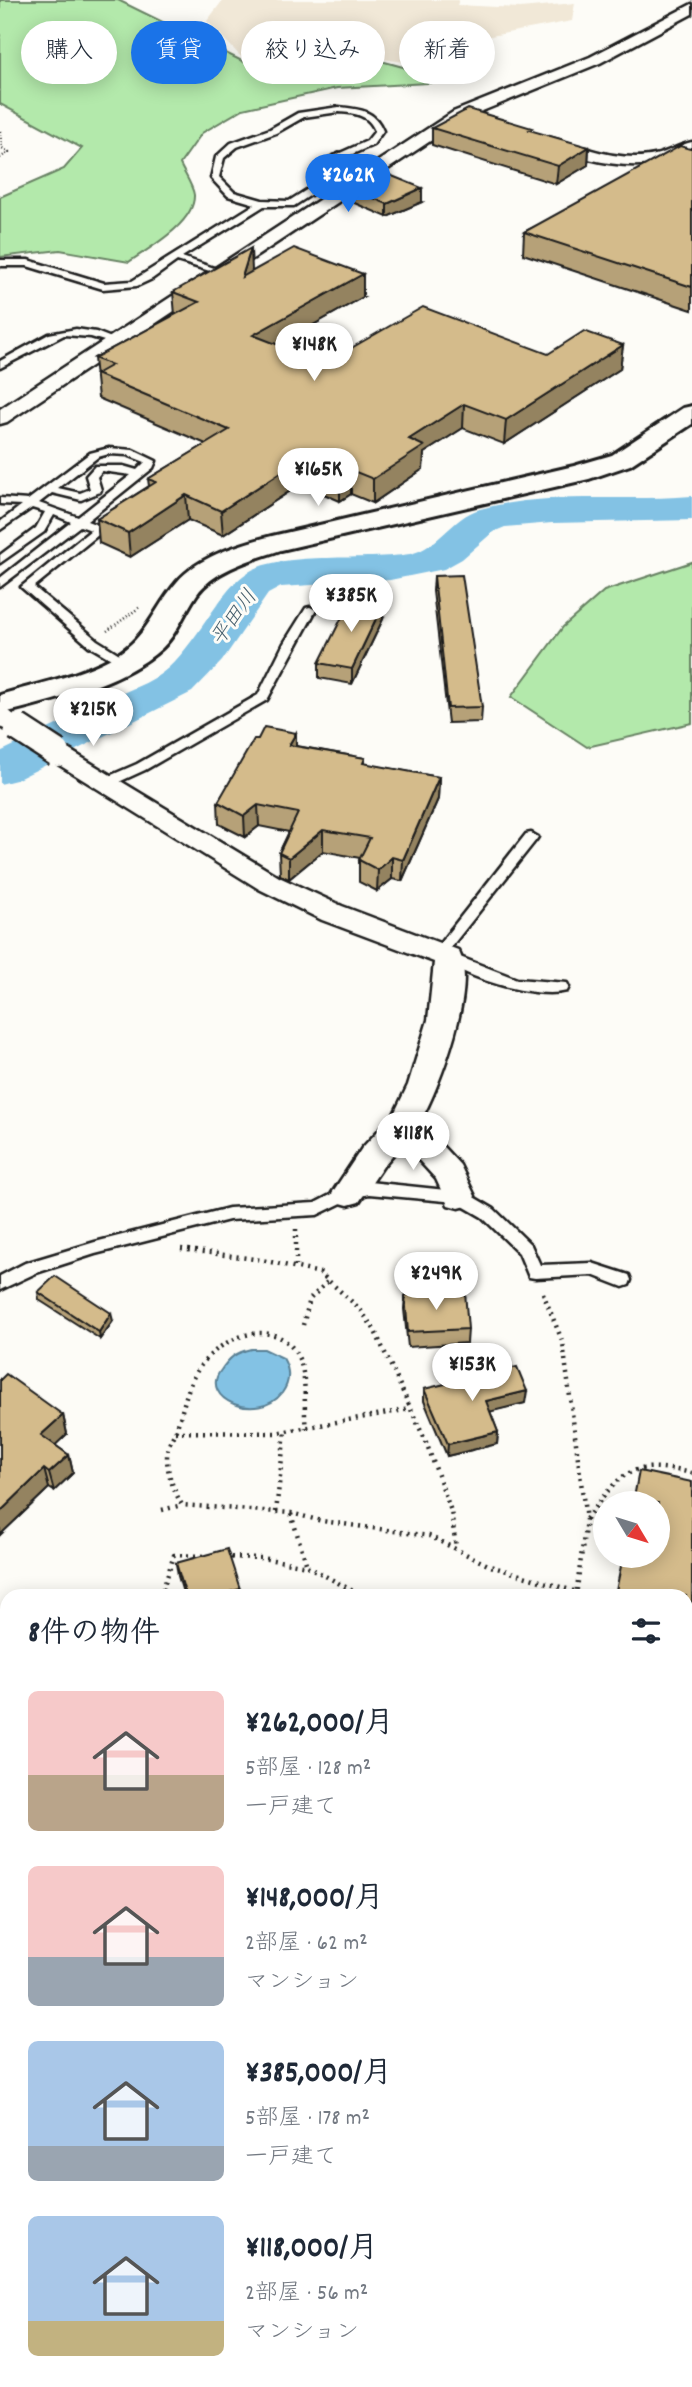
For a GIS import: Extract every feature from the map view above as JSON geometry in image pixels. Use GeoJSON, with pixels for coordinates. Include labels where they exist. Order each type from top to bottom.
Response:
{"type":"FeatureCollection","features":[{"type":"Feature","properties":{"kind":"street"},"geometry":{"type":"LineString","coordinates":[[0,418],[471,109],[559,76],[692,8]]}},
{"type":"Feature","properties":{"kind":"street"},"geometry":{"type":"LineString","coordinates":[[471,109],[493,118]]}},
{"type":"Feature","properties":{"kind":"street"},"geometry":{"type":"LineString","coordinates":[[526,137],[610,161],[635,163],[667,159],[692,147]]}},
{"type":"Feature","properties":{"kind":"street"},"geometry":{"type":"LineString","coordinates":[[348,1193],[368,1161],[404,1124],[421,1088],[442,1025],[450,982],[444,954],[332,913],[269,883],[104,783],[6,716],[64,686],[124,663],[154,640],[188,586],[216,566],[272,544],[470,496],[580,473],[621,460],[692,413]]}},
{"type":"Feature","properties":{"kind":"street"},"geometry":{"type":"LineString","coordinates":[[404,1124],[449,1172],[459,1196]]}},
{"type":"Feature","properties":{"kind":"lane"},"geometry":{"type":"LineString","coordinates":[[330,110],[354,112],[375,120],[379,131],[375,139],[332,160],[323,183],[303,197],[283,205],[262,203],[231,194],[215,178],[223,153],[229,146],[274,131],[308,113],[330,110]]}},
{"type":"Feature","properties":{"kind":"lane"},"geometry":{"type":"LineString","coordinates":[[332,160],[344,194]]}},
{"type":"Feature","properties":{"kind":"lane"},"geometry":{"type":"LineString","coordinates":[[0,263],[28,263],[103,286],[121,287],[149,277],[262,203]]}},
{"type":"Feature","properties":{"kind":"lane"},"geometry":{"type":"LineString","coordinates":[[176,258],[220,273]]}},
{"type":"Feature","properties":{"kind":"lane"},"geometry":{"type":"LineString","coordinates":[[0,365],[56,332],[93,334],[114,341]]}},
{"type":"Feature","properties":{"kind":"lane"},"geometry":{"type":"LineString","coordinates":[[0,527],[94,455],[107,450],[121,450],[150,461],[139,474],[0,584]]}},
{"type":"Feature","properties":{"kind":"lane"},"geometry":{"type":"LineString","coordinates":[[50,489],[81,497],[96,490],[91,476],[99,468],[108,467],[139,474]]}},
{"type":"Feature","properties":{"kind":"lane"},"geometry":{"type":"LineString","coordinates":[[0,501],[10,499],[99,529],[27,587],[93,643],[124,663]]}},
{"type":"Feature","properties":{"kind":"lane"},"geometry":{"type":"LineString","coordinates":[[3,554],[40,530],[50,512]]}},
{"type":"Feature","properties":{"kind":"lane"},"geometry":{"type":"LineString","coordinates":[[0,568],[13,573]]}},
{"type":"Feature","properties":{"kind":"lane"},"geometry":{"type":"LineString","coordinates":[[104,783],[141,767],[263,697],[310,610]]}},
{"type":"Feature","properties":{"kind":"lane"},"geometry":{"type":"LineString","coordinates":[[531,837],[444,954],[513,984],[545,989],[562,988]]}},
{"type":"Feature","properties":{"kind":"lane"},"geometry":{"type":"LineString","coordinates":[[0,1283],[31,1268],[145,1235],[229,1214],[317,1209],[348,1193],[369,1188],[459,1196],[488,1213],[525,1249],[535,1272],[592,1269],[623,1280]]}},
{"type":"Feature","properties":{"kind":"path"},"geometry":{"type":"LineString","coordinates":[[0,131],[2,148],[9,152],[0,158]]}},
{"type":"Feature","properties":{"kind":"path"},"geometry":{"type":"LineString","coordinates":[[296,1211],[296,1266]]}},
{"type":"Feature","properties":{"kind":"path"},"geometry":{"type":"LineString","coordinates":[[145,1235],[188,1252],[296,1266],[320,1273],[360,1309],[374,1329],[426,1442],[451,1510],[456,1548]]}},
{"type":"Feature","properties":{"kind":"path"},"geometry":{"type":"LineString","coordinates":[[535,1272],[563,1343],[586,1520],[578,1589]]}},
{"type":"Feature","properties":{"kind":"path"},"geometry":{"type":"LineString","coordinates":[[303,1325],[310,1299],[329,1280]]}},
{"type":"Feature","properties":{"kind":"path"},"geometry":{"type":"LineString","coordinates":[[182,1505],[173,1492],[168,1447],[188,1391],[202,1363],[232,1337],[256,1332],[275,1333],[289,1342],[300,1361],[306,1429]]}},
{"type":"Feature","properties":{"kind":"path"},"geometry":{"type":"LineString","coordinates":[[175,1433],[306,1429],[410,1409]]}},
{"type":"Feature","properties":{"kind":"path"},"geometry":{"type":"LineString","coordinates":[[276,1512],[285,1431]]}},
{"type":"Feature","properties":{"kind":"path"},"geometry":{"type":"LineString","coordinates":[[586,1520],[620,1477],[643,1469],[671,1468],[692,1473]]}},
{"type":"Feature","properties":{"kind":"path"},"geometry":{"type":"LineString","coordinates":[[162,1510],[182,1505],[291,1513],[322,1521],[429,1536],[489,1566],[561,1589]]}},
{"type":"Feature","properties":{"kind":"path"},"geometry":{"type":"LineString","coordinates":[[291,1513],[307,1566]]}},
{"type":"Feature","properties":{"kind":"path"},"geometry":{"type":"LineString","coordinates":[[163,1589],[174,1555],[262,1558],[307,1566],[349,1589]]}},
{"type":"Feature","properties":{"kind":"shaded area"},"geometry":{"type":"Polygon","coordinates":[[[223,0],[459,0],[457,5],[520,8],[575,3],[572,21],[495,35],[495,21],[399,21],[399,61],[385,59],[385,21],[241,21],[241,57],[227,42],[227,21],[207,21],[223,0]]]}},
{"type":"Feature","properties":{"kind":"green space"},"geometry":{"type":"Polygon","coordinates":[[[0,0],[118,0],[161,21],[131,21],[131,84],[227,84],[227,54],[241,61],[241,84],[385,84],[385,62],[399,66],[399,84],[411,84],[337,88],[243,109],[202,133],[180,164],[194,195],[187,215],[169,234],[129,262],[60,250],[0,257],[0,197],[64,169],[82,148],[0,104],[0,0]]]}},
{"type":"Feature","properties":{"kind":"green space"},"geometry":{"type":"Polygon","coordinates":[[[692,562],[692,723],[587,747],[511,697],[563,627],[604,591],[692,562]]]}},
{"type":"Feature","properties":{"kind":"water"},"geometry":{"type":"Polygon","coordinates":[[[251,1349],[264,1349],[283,1358],[287,1367],[287,1385],[282,1393],[272,1402],[259,1407],[234,1404],[217,1390],[216,1381],[230,1359],[251,1349]]]}},
{"type":"Feature","properties":{"kind":"building"},"geometry":{"type":"Polygon","coordinates":[[[468,109],[589,147],[558,166],[432,128],[468,109]]]}},
{"type":"Feature","properties":{"kind":"building"},"geometry":{"type":"Polygon","coordinates":[[[680,146],[692,148],[692,287],[524,232],[680,146]]]}},
{"type":"Feature","properties":{"kind":"building"},"geometry":{"type":"Polygon","coordinates":[[[387,174],[422,188],[387,204],[352,189],[387,174]]]}},
{"type":"Feature","properties":{"kind":"building"},"geometry":{"type":"Polygon","coordinates":[[[251,248],[242,277],[294,248],[363,274],[253,335],[325,363],[423,307],[548,354],[584,331],[623,345],[506,420],[464,404],[409,439],[424,446],[373,479],[351,470],[340,477],[300,460],[221,511],[186,495],[128,533],[97,519],[156,482],[148,479],[229,430],[96,374],[112,365],[94,358],[199,302],[173,292],[251,248]]]}},
{"type":"Feature","properties":{"kind":"building"},"geometry":{"type":"Polygon","coordinates":[[[462,575],[482,707],[448,708],[434,576],[462,575]]]}},
{"type":"Feature","properties":{"kind":"building"},"geometry":{"type":"Polygon","coordinates":[[[351,599],[383,604],[352,669],[319,663],[351,599]]]}},
{"type":"Feature","properties":{"kind":"building"},"geometry":{"type":"Polygon","coordinates":[[[264,727],[296,733],[289,745],[365,758],[363,763],[439,777],[403,860],[392,857],[378,870],[359,860],[370,838],[323,830],[289,858],[279,853],[298,813],[258,805],[244,816],[218,802],[254,739],[258,739],[264,727]]]}},
{"type":"Feature","properties":{"kind":"building"},"geometry":{"type":"Polygon","coordinates":[[[55,1276],[111,1313],[99,1332],[38,1292],[55,1276]]]}},
{"type":"Feature","properties":{"kind":"building"},"geometry":{"type":"Polygon","coordinates":[[[465,1292],[468,1329],[408,1332],[405,1295],[465,1292]]]}},
{"type":"Feature","properties":{"kind":"building"},"geometry":{"type":"Polygon","coordinates":[[[517,1367],[527,1391],[486,1401],[498,1432],[448,1444],[424,1389],[517,1367]]]}},
{"type":"Feature","properties":{"kind":"building"},"geometry":{"type":"Polygon","coordinates":[[[6,1374],[63,1415],[41,1435],[69,1455],[49,1473],[44,1469],[0,1512],[0,1379],[6,1374]]]}},
{"type":"Feature","properties":{"kind":"building"},"geometry":{"type":"Polygon","coordinates":[[[639,1471],[692,1482],[692,1589],[616,1589],[621,1568],[670,1568],[670,1491],[635,1491],[639,1471]]]}},
{"type":"Feature","properties":{"kind":"building"},"geometry":{"type":"Polygon","coordinates":[[[227,1549],[240,1589],[184,1589],[176,1563],[227,1549]]]}},
{"type":"Feature","properties":{"kind":"waterway","name":"平田川"},"geometry":{"type":"LineString","coordinates":[[0,770],[177,683],[207,652],[254,585],[270,576],[370,570],[430,561],[448,551],[479,523],[505,515],[552,511],[692,508]]}}]}
